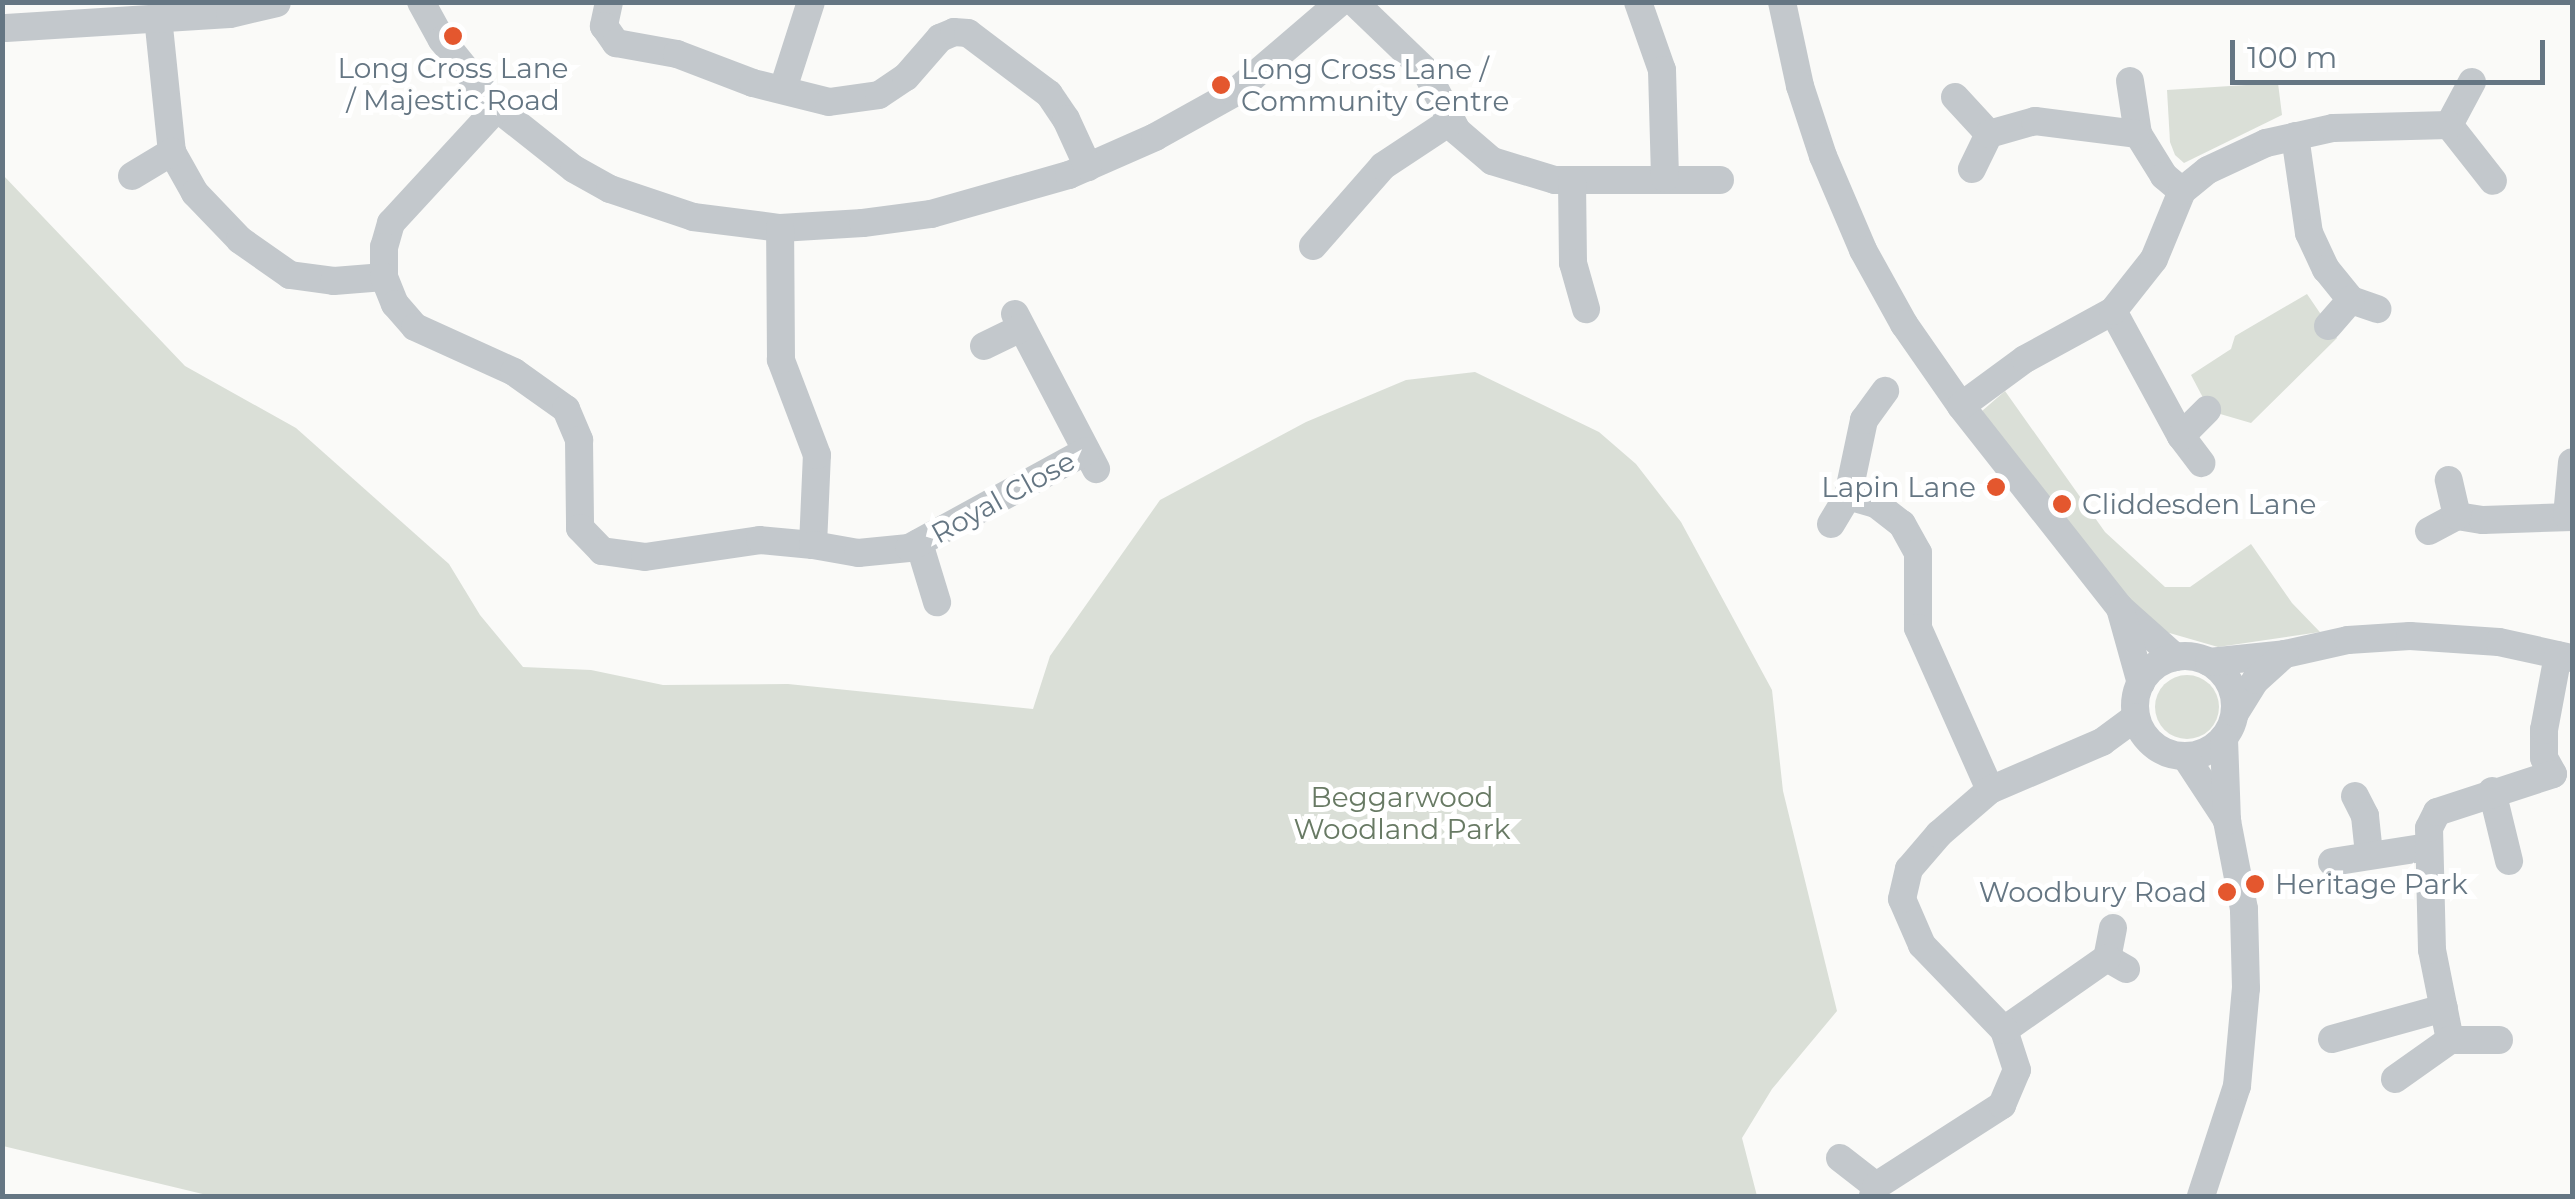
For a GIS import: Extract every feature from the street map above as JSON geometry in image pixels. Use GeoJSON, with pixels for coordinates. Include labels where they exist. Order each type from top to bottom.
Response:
{"type":"FeatureCollection","features":[{"type":"Feature","properties":{"kind":"street"},"geometry":{"type":"LineString","coordinates":[[421,2],[442,40],[497,108],[542,148],[610,189],[693,217],[780,228],[863,223],[963,207],[1088,167],[1155,137],[1234,93],[1340,2]]}},
{"type":"Feature","properties":{"kind":"street"},"geometry":{"type":"LineString","coordinates":[[609,2],[604,26],[616,42],[677,54],[830,102],[868,100],[898,84],[940,38],[954,32],[968,33],[1049,94],[1066,118],[1088,167]]}},
{"type":"Feature","properties":{"kind":"street"},"geometry":{"type":"LineString","coordinates":[[783,89],[811,2]]}},
{"type":"Feature","properties":{"kind":"street"},"geometry":{"type":"LineString","coordinates":[[1354,2],[1425,70],[1451,121],[1472,148],[1492,161],[1541,178],[1720,180]]}},
{"type":"Feature","properties":{"kind":"street"},"geometry":{"type":"LineString","coordinates":[[1638,2],[1662,70],[1665,178]]}},
{"type":"Feature","properties":{"kind":"street"},"geometry":{"type":"LineString","coordinates":[[1782,2],[1808,114],[1840,200],[1904,324],[1961,406],[2120,608],[2175,657],[2209,662],[2285,654],[2348,640],[2410,636],[2499,642],[2565,657],[2544,730],[2544,758],[2563,777]]}},
{"type":"Feature","properties":{"kind":"street"},"geometry":{"type":"LineString","coordinates":[[6,28],[158,17],[231,22],[277,3]]}},
{"type":"Feature","properties":{"kind":"street"},"geometry":{"type":"LineString","coordinates":[[158,17],[172,152],[195,193],[240,240],[276,269],[318,280],[384,277],[384,248],[391,223],[497,108]]}},
{"type":"Feature","properties":{"kind":"street"},"geometry":{"type":"LineString","coordinates":[[2130,82],[2138,134],[2164,176],[2182,191]]}},
{"type":"Feature","properties":{"kind":"street"},"geometry":{"type":"LineString","coordinates":[[2449,125],[2472,82]]}},
{"type":"Feature","properties":{"kind":"street"},"geometry":{"type":"LineString","coordinates":[[1956,96],[1989,134]]}},
{"type":"Feature","properties":{"kind":"street"},"geometry":{"type":"LineString","coordinates":[[1313,246],[1384,166],[1451,121]]}},
{"type":"Feature","properties":{"kind":"street"},"geometry":{"type":"LineString","coordinates":[[1972,169],[1989,134],[2034,122],[2098,126],[2138,134]]}},
{"type":"Feature","properties":{"kind":"street"},"geometry":{"type":"LineString","coordinates":[[1961,406],[2025,359],[2113,310],[2154,260],[2182,191],[2234,155],[2334,128],[2449,125]]}},
{"type":"Feature","properties":{"kind":"street"},"geometry":{"type":"LineString","coordinates":[[2449,125],[2493,181]]}},
{"type":"Feature","properties":{"kind":"street"},"geometry":{"type":"LineString","coordinates":[[2295,136],[2309,233],[2326,269],[2364,304],[2328,326]]}},
{"type":"Feature","properties":{"kind":"street"},"geometry":{"type":"LineString","coordinates":[[132,176],[172,152]]}},
{"type":"Feature","properties":{"kind":"street"},"geometry":{"type":"LineString","coordinates":[[1572,180],[1573,263],[1586,309]]}},
{"type":"Feature","properties":{"kind":"street"},"geometry":{"type":"LineString","coordinates":[[780,228],[781,360],[817,455],[813,545]]}},
{"type":"Feature","properties":{"kind":"street","name":"Royal Close"},"geometry":{"type":"LineString","coordinates":[[384,277],[395,304],[415,327],[514,372],[542,388],[566,409],[579,440],[580,528],[592,545],[614,556],[645,557],[760,540],[872,553],[919,543],[1091,460],[1018,321],[984,346]]}},
{"type":"Feature","properties":{"kind":"street"},"geometry":{"type":"LineString","coordinates":[[2113,310],[2181,436],[2201,463]]}},
{"type":"Feature","properties":{"kind":"street"},"geometry":{"type":"LineString","coordinates":[[1831,524],[1848,496],[1864,420],[1885,392]]}},
{"type":"Feature","properties":{"kind":"street"},"geometry":{"type":"LineString","coordinates":[[2181,436],[2207,410]]}},
{"type":"Feature","properties":{"kind":"street"},"geometry":{"type":"LineString","coordinates":[[2429,531],[2457,516],[2483,520],[2570,516],[2572,462]]}},
{"type":"Feature","properties":{"kind":"street"},"geometry":{"type":"LineString","coordinates":[[2449,480],[2457,516]]}},
{"type":"Feature","properties":{"kind":"street"},"geometry":{"type":"LineString","coordinates":[[1848,496],[1876,504],[1902,524],[1918,553],[1918,628],[1990,790]]}},
{"type":"Feature","properties":{"kind":"street","name":"Royal Close"},"geometry":{"type":"LineString","coordinates":[[919,543],[937,602]]}},
{"type":"Feature","properties":{"kind":"street"},"geometry":{"type":"LineString","coordinates":[[2120,608],[2140,683],[2136,717],[2150,742]]}},
{"type":"Feature","properties":{"kind":"street"},"geometry":{"type":"LineString","coordinates":[[2102,742],[2150,742],[2185,756],[2212,750],[2256,680],[2285,654]]}},
{"type":"Feature","properties":{"kind":"street"},"geometry":{"type":"LineString","coordinates":[[2140,683],[2154,668],[2175,657]]}},
{"type":"Feature","properties":{"kind":"street"},"geometry":{"type":"LineString","coordinates":[[2201,1196],[2229,1119],[2243,1035],[2246,932],[2228,821],[2229,682],[2209,662]]}},
{"type":"Feature","properties":{"kind":"street"},"geometry":{"type":"LineString","coordinates":[[1840,1158],[1875,1191],[2002,1105],[2018,1070],[2004,1030],[1922,945],[1902,900],[1908,869],[1939,834],[1990,790],[2102,742],[2136,717]]}},
{"type":"Feature","properties":{"kind":"street"},"geometry":{"type":"LineString","coordinates":[[2185,756],[2228,821]]}},
{"type":"Feature","properties":{"kind":"street"},"geometry":{"type":"LineString","coordinates":[[2450,1040],[2432,950],[2434,902],[2428,846],[2437,812],[2492,791],[2563,777]]}},
{"type":"Feature","properties":{"kind":"street"},"geometry":{"type":"LineString","coordinates":[[2492,791],[2508,861]]}},
{"type":"Feature","properties":{"kind":"street"},"geometry":{"type":"LineString","coordinates":[[2354,796],[2365,816],[2369,854]]}},
{"type":"Feature","properties":{"kind":"street"},"geometry":{"type":"LineString","coordinates":[[2332,862],[2428,846]]}},
{"type":"Feature","properties":{"kind":"street"},"geometry":{"type":"LineString","coordinates":[[2004,1030],[2117,963],[2113,928]]}},
{"type":"Feature","properties":{"kind":"street"},"geometry":{"type":"LineString","coordinates":[[2332,1039],[2444,1008]]}},
{"type":"Feature","properties":{"kind":"street"},"geometry":{"type":"LineString","coordinates":[[2395,1079],[2450,1040],[2499,1040]]}},
{"type":"Feature","properties":{"kind":"green space"},"geometry":{"type":"Polygon","coordinates":[[[2278,83],[2282,115],[2184,163],[2175,155],[2170,142],[2167,90],[2278,83]]]}},
{"type":"Feature","properties":{"kind":"green space","name":"Beggarwood Woodland Park"},"geometry":{"type":"Polygon","coordinates":[[[3,175],[185,366],[296,428],[449,564],[480,615],[523,667],[591,670],[663,685],[788,684],[1033,709],[1050,656],[1160,500],[1306,422],[1406,380],[1475,372],[1599,432],[1636,464],[1681,522],[1772,690],[1783,791],[1837,1011],[1772,1089],[1742,1138],[1757,1196],[211,1196],[3,1146],[3,175]]]}},
{"type":"Feature","properties":{"kind":"green space"},"geometry":{"type":"Polygon","coordinates":[[[2307,294],[2337,338],[2251,423],[2210,411],[2191,375],[2231,349],[2235,336],[2307,294]]]}},
{"type":"Feature","properties":{"kind":"green space"},"geometry":{"type":"Polygon","coordinates":[[[2005,391],[2105,532],[2165,587],[2190,587],[2251,544],[2292,603],[2320,632],[2218,647],[2166,632],[2129,601],[1982,411],[2005,391]]]}},
{"type":"Feature","properties":{"kind":"green space"},"geometry":{"type":"Polygon","coordinates":[[[2187,675],[2210,684],[2219,707],[2210,730],[2187,739],[2164,730],[2155,707],[2164,684],[2187,675]]]}},
{"type":"Feature","properties":{"kind":"place","name":"Long Cross Lane / Majestic Road"},"geometry":{"type":"Point","coordinates":[453,36]}},
{"type":"Feature","properties":{"kind":"place","name":"Long Cross Lane / Community Centre"},"geometry":{"type":"Point","coordinates":[1221,85]}},
{"type":"Feature","properties":{"kind":"place","name":"Lapin Lane"},"geometry":{"type":"Point","coordinates":[1996,487]}},
{"type":"Feature","properties":{"kind":"place","name":"Cliddesden Lane"},"geometry":{"type":"Point","coordinates":[2062,504]}},
{"type":"Feature","properties":{"kind":"place","name":"Heritage Park"},"geometry":{"type":"Point","coordinates":[2255,884]}},
{"type":"Feature","properties":{"kind":"place","name":"Woodbury Road"},"geometry":{"type":"Point","coordinates":[2227,892]}}]}
